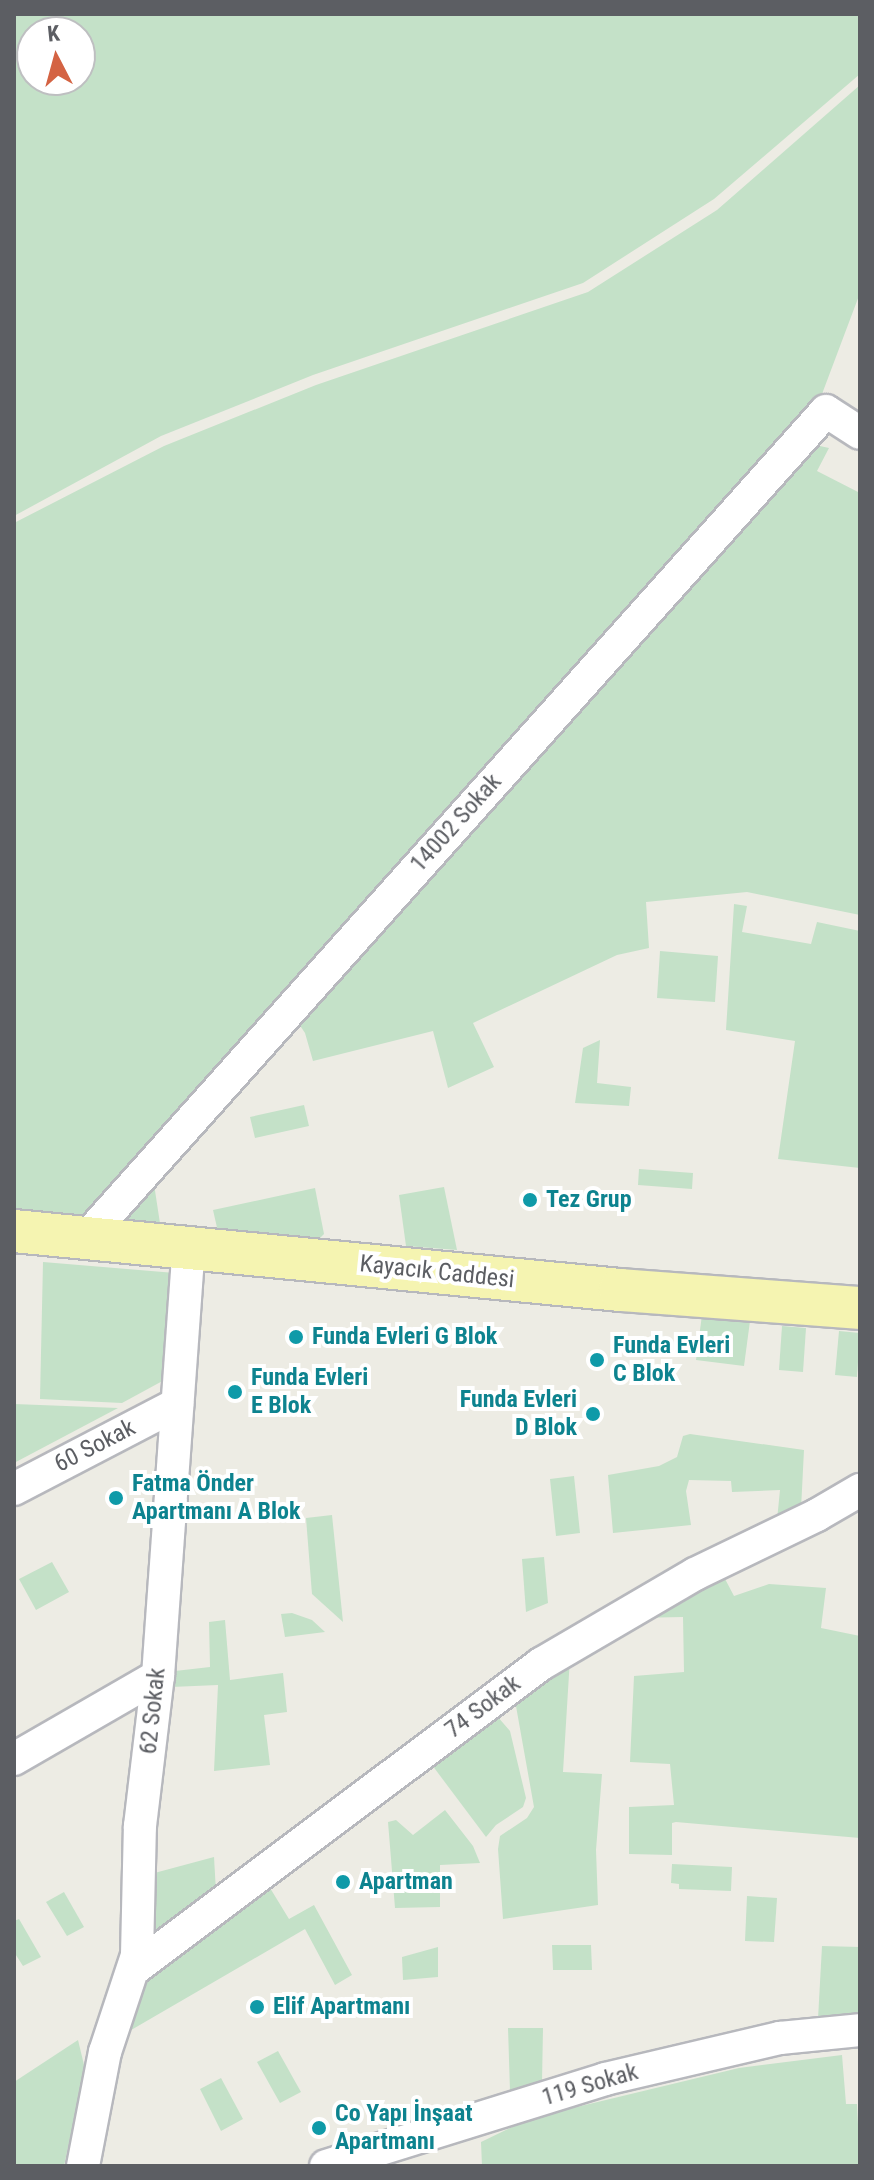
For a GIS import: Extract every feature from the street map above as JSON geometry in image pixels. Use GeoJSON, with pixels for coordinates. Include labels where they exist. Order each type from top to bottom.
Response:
{"type":"FeatureCollection","features":[{"type":"Feature","properties":{"kind":"main road","name":"Kayacık Caddesi"},"geometry":{"type":"LineString","coordinates":[[14,1231],[620,1290],[860,1308]]}},
{"type":"Feature","properties":{"kind":"street","name":"14002 Sokak"},"geometry":{"type":"LineString","coordinates":[[87,1237],[826,411],[860,433]]}},
{"type":"Feature","properties":{"kind":"street","name":"62 Sokak"},"geometry":{"type":"LineString","coordinates":[[83,2166],[105,2052],[134,1969],[138,1935],[140,1826],[158,1676],[189,1248]]}},
{"type":"Feature","properties":{"kind":"street","name":"60 Sokak"},"geometry":{"type":"LineString","coordinates":[[14,1489],[177,1404]]}},
{"type":"Feature","properties":{"kind":"street","name":"74 Sokak"},"geometry":{"type":"LineString","coordinates":[[134,1969],[541,1664],[695,1574],[817,1515],[860,1490]]}},
{"type":"Feature","properties":{"kind":"street"},"geometry":{"type":"LineString","coordinates":[[14,1759],[158,1676]]}},
{"type":"Feature","properties":{"kind":"street","name":"119 Sokak"},"geometry":{"type":"LineString","coordinates":[[326,2166],[605,2079],[756,2043],[860,2030]]}},
{"type":"Feature","properties":{"kind":"green space"},"geometry":{"type":"Polygon","coordinates":[[[14,14],[860,14],[860,74],[714,199],[583,283],[313,375],[161,436],[14,516],[14,14]]]}},
{"type":"Feature","properties":{"kind":"green space"},"geometry":{"type":"Polygon","coordinates":[[[860,85],[860,293],[822,394],[90,1212],[73,1219],[14,1213],[14,523],[164,446],[316,385],[588,292],[717,210],[860,85]]]}},
{"type":"Feature","properties":{"kind":"green space"},"geometry":{"type":"Polygon","coordinates":[[[812,448],[829,448],[817,471],[860,493],[860,915],[747,892],[646,902],[649,948],[617,955],[473,1023],[494,1067],[448,1088],[433,1031],[313,1061],[305,1033],[295,1018],[812,448]]]}},
{"type":"Feature","properties":{"kind":"green space"},"geometry":{"type":"Polygon","coordinates":[[[734,904],[747,906],[742,932],[811,944],[817,922],[860,931],[860,1168],[778,1159],[795,1041],[726,1030],[734,904]]]}},
{"type":"Feature","properties":{"kind":"green space"},"geometry":{"type":"Polygon","coordinates":[[[660,951],[718,956],[715,1002],[657,998],[660,951]]]}},
{"type":"Feature","properties":{"kind":"green space"},"geometry":{"type":"Polygon","coordinates":[[[600,1040],[597,1083],[631,1087],[629,1106],[575,1103],[583,1048],[600,1040]]]}},
{"type":"Feature","properties":{"kind":"green space"},"geometry":{"type":"Polygon","coordinates":[[[304,1105],[309,1126],[255,1138],[250,1117],[304,1105]]]}},
{"type":"Feature","properties":{"kind":"green space"},"geometry":{"type":"Polygon","coordinates":[[[172,1153],[177,1161],[154,1184],[161,1230],[126,1229],[119,1210],[172,1153]]]}},
{"type":"Feature","properties":{"kind":"green space"},"geometry":{"type":"Polygon","coordinates":[[[639,1169],[693,1173],[692,1189],[638,1185],[639,1169]]]}},
{"type":"Feature","properties":{"kind":"green space"},"geometry":{"type":"Polygon","coordinates":[[[444,1187],[457,1250],[406,1246],[399,1195],[444,1187]]]}},
{"type":"Feature","properties":{"kind":"green space"},"geometry":{"type":"Polygon","coordinates":[[[315,1188],[324,1234],[318,1240],[218,1232],[213,1210],[315,1188]]]}},
{"type":"Feature","properties":{"kind":"green space"},"geometry":{"type":"Polygon","coordinates":[[[43,1262],[175,1273],[168,1378],[122,1403],[40,1399],[43,1262]]]}},
{"type":"Feature","properties":{"kind":"green space"},"geometry":{"type":"Polygon","coordinates":[[[702,1315],[750,1321],[744,1366],[696,1360],[702,1315]]]}},
{"type":"Feature","properties":{"kind":"green space"},"geometry":{"type":"Polygon","coordinates":[[[782,1326],[806,1328],[803,1372],[779,1370],[782,1326]]]}},
{"type":"Feature","properties":{"kind":"green space"},"geometry":{"type":"Polygon","coordinates":[[[839,1331],[860,1333],[857,1377],[835,1375],[839,1331]]]}},
{"type":"Feature","properties":{"kind":"green space"},"geometry":{"type":"Polygon","coordinates":[[[14,1404],[118,1408],[14,1463],[14,1404]]]}},
{"type":"Feature","properties":{"kind":"green space"},"geometry":{"type":"Polygon","coordinates":[[[690,1434],[804,1450],[801,1509],[777,1520],[780,1490],[732,1492],[731,1481],[689,1480],[686,1491],[691,1525],[613,1533],[608,1475],[659,1466],[677,1457],[683,1436],[690,1434]]]}},
{"type":"Feature","properties":{"kind":"green space"},"geometry":{"type":"Polygon","coordinates":[[[574,1476],[580,1533],[556,1536],[550,1479],[574,1476]]]}},
{"type":"Feature","properties":{"kind":"green space"},"geometry":{"type":"Polygon","coordinates":[[[332,1515],[343,1622],[312,1594],[306,1518],[332,1515]]]}},
{"type":"Feature","properties":{"kind":"green space"},"geometry":{"type":"Polygon","coordinates":[[[544,1557],[548,1603],[526,1612],[522,1559],[544,1557]]]}},
{"type":"Feature","properties":{"kind":"green space"},"geometry":{"type":"Polygon","coordinates":[[[52,1562],[69,1592],[36,1610],[19,1579],[52,1562]]]}},
{"type":"Feature","properties":{"kind":"green space"},"geometry":{"type":"Polygon","coordinates":[[[724,1577],[734,1596],[769,1584],[826,1588],[821,1628],[860,1636],[860,1838],[676,1822],[672,1823],[672,1855],[629,1854],[629,1807],[674,1805],[670,1764],[630,1762],[634,1676],[684,1672],[683,1617],[634,1618],[724,1577]]]}},
{"type":"Feature","properties":{"kind":"green space"},"geometry":{"type":"Polygon","coordinates":[[[292,1613],[312,1620],[325,1632],[285,1637],[281,1614],[292,1613]]]}},
{"type":"Feature","properties":{"kind":"green space"},"geometry":{"type":"Polygon","coordinates":[[[225,1620],[230,1680],[283,1673],[287,1712],[264,1715],[270,1765],[214,1771],[218,1685],[171,1687],[175,1671],[210,1667],[209,1622],[225,1620]]]}},
{"type":"Feature","properties":{"kind":"green space"},"geometry":{"type":"Polygon","coordinates":[[[570,1658],[563,1772],[602,1774],[596,1850],[598,1905],[503,1919],[498,1849],[500,1836],[527,1818],[534,1807],[514,1695],[570,1658]]]}},
{"type":"Feature","properties":{"kind":"green space"},"geometry":{"type":"Polygon","coordinates":[[[497,1716],[510,1731],[526,1798],[523,1807],[496,1825],[486,1837],[429,1761],[497,1716]]]}},
{"type":"Feature","properties":{"kind":"green space"},"geometry":{"type":"Polygon","coordinates":[[[445,1810],[473,1846],[480,1863],[440,1865],[440,1907],[395,1908],[388,1822],[396,1820],[413,1835],[445,1810]]]}},
{"type":"Feature","properties":{"kind":"green space"},"geometry":{"type":"Polygon","coordinates":[[[214,1857],[216,1892],[152,1935],[147,1875],[214,1857]]]}},
{"type":"Feature","properties":{"kind":"green space"},"geometry":{"type":"Polygon","coordinates":[[[672,1864],[732,1867],[731,1891],[679,1889],[679,1884],[671,1883],[672,1864]]]}},
{"type":"Feature","properties":{"kind":"green space"},"geometry":{"type":"Polygon","coordinates":[[[267,1883],[289,1919],[314,1905],[352,1975],[335,1985],[305,1929],[126,2033],[142,1976],[267,1883]]]}},
{"type":"Feature","properties":{"kind":"green space"},"geometry":{"type":"Polygon","coordinates":[[[64,1892],[84,1927],[67,1936],[46,1902],[64,1892]]]}},
{"type":"Feature","properties":{"kind":"green space"},"geometry":{"type":"Polygon","coordinates":[[[747,1896],[777,1898],[774,1942],[745,1941],[747,1896]]]}},
{"type":"Feature","properties":{"kind":"green space"},"geometry":{"type":"Polygon","coordinates":[[[19,1919],[41,1957],[23,1966],[14,1952],[14,1921],[19,1919]]]}},
{"type":"Feature","properties":{"kind":"green space"},"geometry":{"type":"Polygon","coordinates":[[[552,1945],[591,1945],[592,1970],[553,1970],[552,1945]]]}},
{"type":"Feature","properties":{"kind":"green space"},"geometry":{"type":"Polygon","coordinates":[[[822,1946],[860,1947],[860,2017],[818,2019],[822,1946]]]}},
{"type":"Feature","properties":{"kind":"green space"},"geometry":{"type":"Polygon","coordinates":[[[438,1947],[438,1977],[403,1980],[402,1957],[438,1947]]]}},
{"type":"Feature","properties":{"kind":"green space"},"geometry":{"type":"Polygon","coordinates":[[[508,2028],[543,2028],[542,2083],[510,2092],[508,2028]]]}},
{"type":"Feature","properties":{"kind":"green space"},"geometry":{"type":"Polygon","coordinates":[[[78,2040],[85,2069],[64,2166],[14,2166],[14,2082],[78,2040]]]}},
{"type":"Feature","properties":{"kind":"green space"},"geometry":{"type":"Polygon","coordinates":[[[278,2051],[301,2092],[280,2103],[257,2062],[278,2051]]]}},
{"type":"Feature","properties":{"kind":"green space"},"geometry":{"type":"Polygon","coordinates":[[[842,2055],[846,2104],[857,2104],[860,2166],[482,2166],[481,2142],[531,2118],[739,2068],[842,2055]]]}},
{"type":"Feature","properties":{"kind":"green space"},"geometry":{"type":"Polygon","coordinates":[[[221,2078],[243,2119],[221,2131],[200,2089],[221,2078]]]}},
{"type":"Feature","properties":{"kind":"place","name":"Tez Grup"},"geometry":{"type":"Point","coordinates":[530,1200]}},
{"type":"Feature","properties":{"kind":"place","name":"Funda Evleri G Blok"},"geometry":{"type":"Point","coordinates":[296,1337]}},
{"type":"Feature","properties":{"kind":"place","name":"Funda Evleri C Blok"},"geometry":{"type":"Point","coordinates":[597,1360]}},
{"type":"Feature","properties":{"kind":"place","name":"Funda Evleri E Blok"},"geometry":{"type":"Point","coordinates":[235,1392]}},
{"type":"Feature","properties":{"kind":"place","name":"Funda Evleri D Blok"},"geometry":{"type":"Point","coordinates":[593,1414]}},
{"type":"Feature","properties":{"kind":"place","name":"Fatma Önder Apartmanı A Blok"},"geometry":{"type":"Point","coordinates":[116,1498]}},
{"type":"Feature","properties":{"kind":"place","name":"Apartman"},"geometry":{"type":"Point","coordinates":[343,1882]}},
{"type":"Feature","properties":{"kind":"place","name":"Elif Apartmanı"},"geometry":{"type":"Point","coordinates":[257,2007]}},
{"type":"Feature","properties":{"kind":"place","name":"Co Yapı İnşaat Apartmanı"},"geometry":{"type":"Point","coordinates":[319,2128]}}]}
